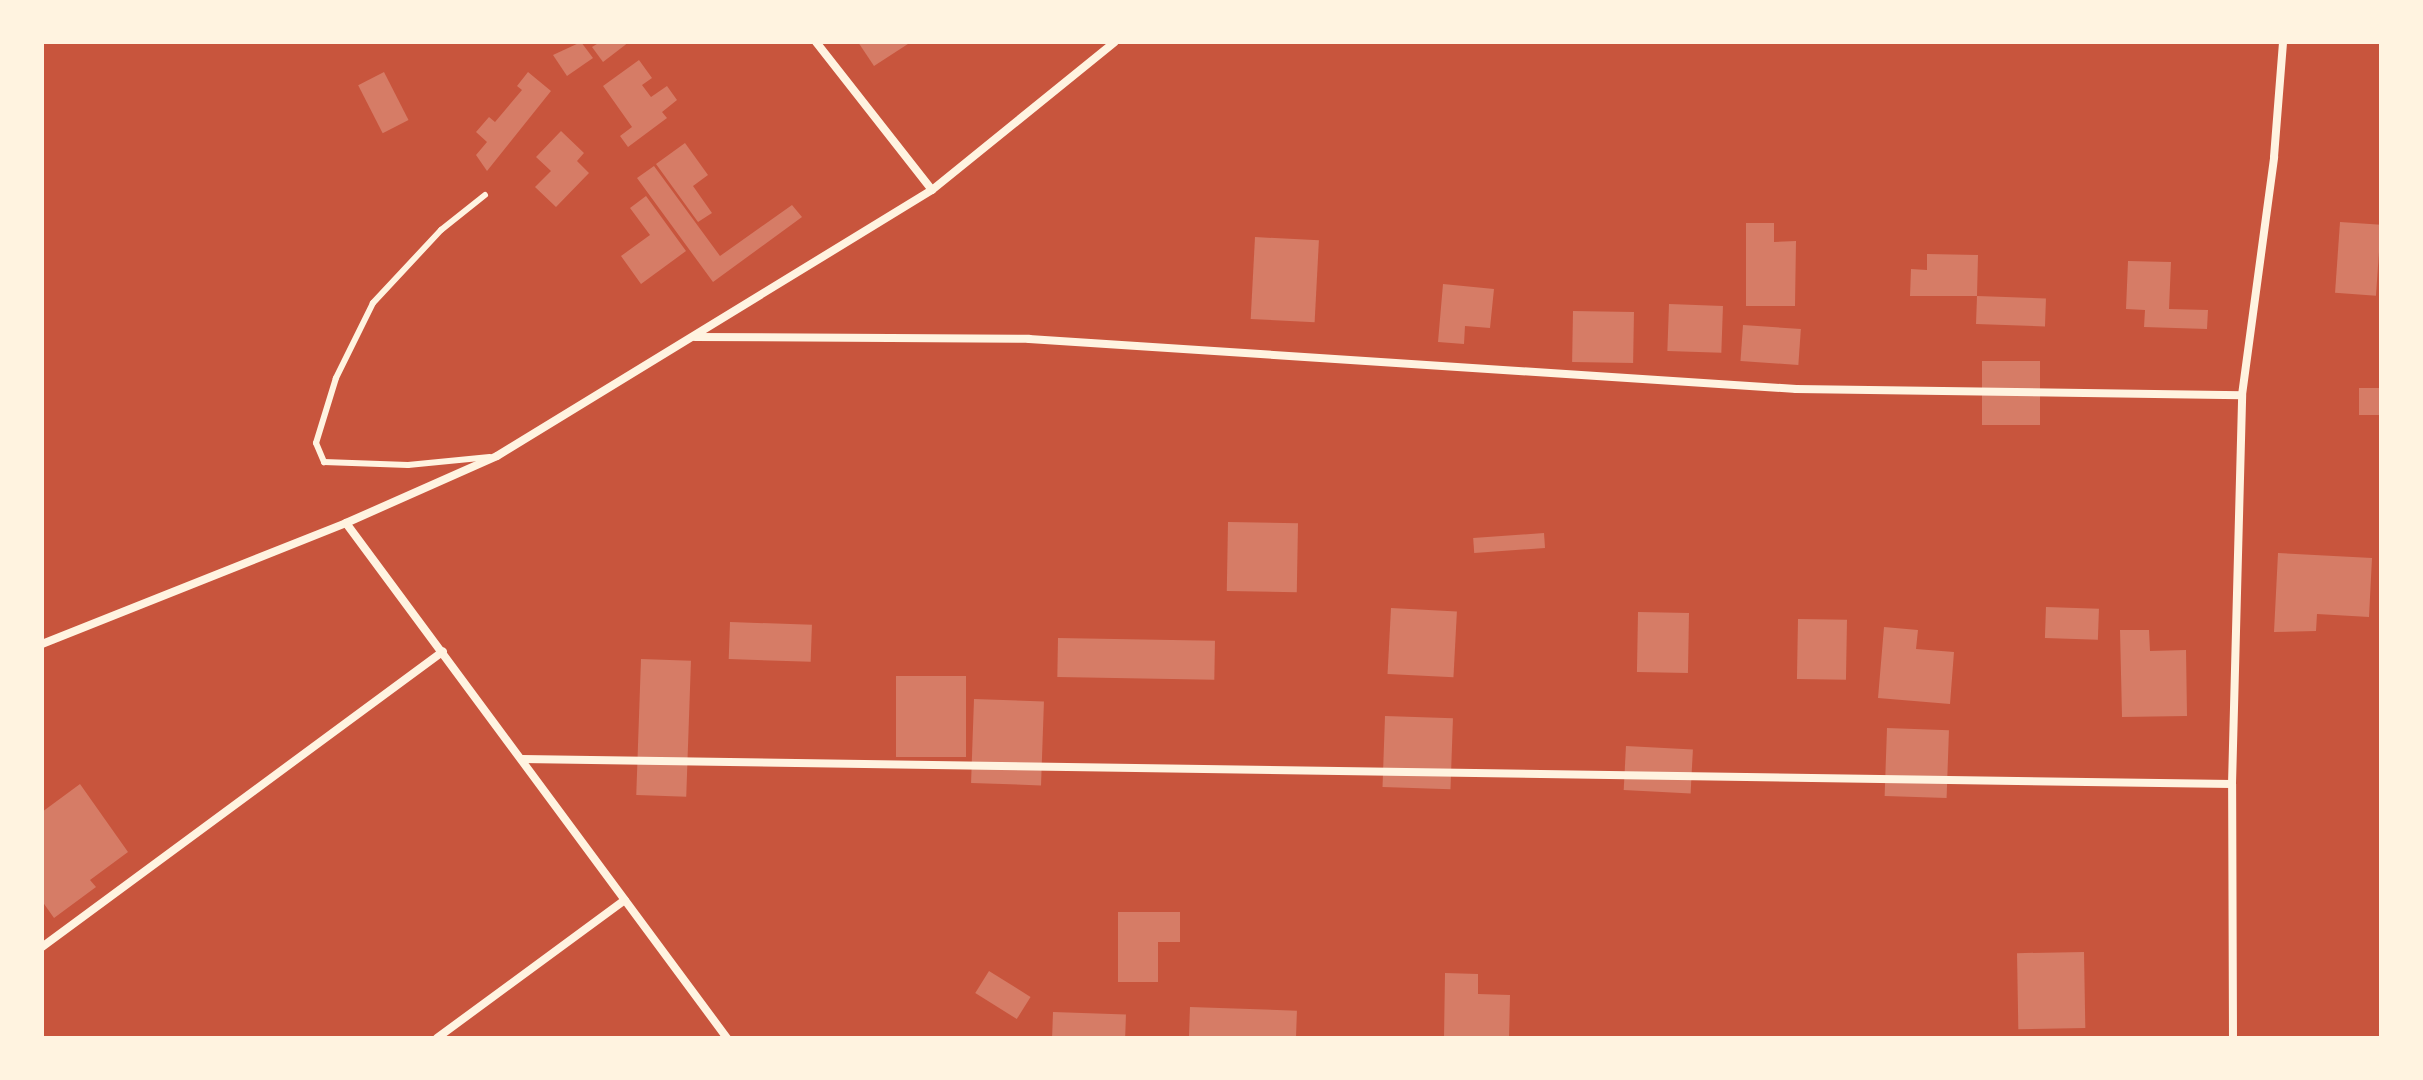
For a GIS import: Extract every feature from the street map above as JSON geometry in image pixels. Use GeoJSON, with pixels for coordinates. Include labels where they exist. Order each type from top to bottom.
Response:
{"type":"FeatureCollection","features":[{"type":"Feature","properties":{"kind":"street"},"geometry":{"type":"LineString","coordinates":[[816,42],[932,190]]}},
{"type":"Feature","properties":{"kind":"street"},"geometry":{"type":"LineString","coordinates":[[42,644],[346,523],[497,456],[932,190],[1115,42]]}},
{"type":"Feature","properties":{"kind":"street"},"geometry":{"type":"LineString","coordinates":[[2233,1038],[2232,784],[2242,395],[2274,157],[2283,42]]}},
{"type":"Feature","properties":{"kind":"street"},"geometry":{"type":"LineString","coordinates":[[695,337],[1029,339],[1796,389],[2242,395]]}},
{"type":"Feature","properties":{"kind":"street"},"geometry":{"type":"LineString","coordinates":[[346,523],[727,1038]]}},
{"type":"Feature","properties":{"kind":"street"},"geometry":{"type":"LineString","coordinates":[[42,947],[443,651]]}},
{"type":"Feature","properties":{"kind":"street"},"geometry":{"type":"LineString","coordinates":[[522,759],[2232,784]]}},
{"type":"Feature","properties":{"kind":"street"},"geometry":{"type":"LineString","coordinates":[[437,1038],[625,900]]}},
{"type":"Feature","properties":{"kind":"lane"},"geometry":{"type":"LineString","coordinates":[[485,195],[441,230],[373,303],[336,378],[316,443],[324,462],[336,463],[408,465],[497,456]]}},
{"type":"Feature","properties":{"kind":"building"},"geometry":{"type":"Polygon","coordinates":[[[581,42],[593,58],[567,76],[553,55],[581,42]]]}},
{"type":"Feature","properties":{"kind":"building"},"geometry":{"type":"Polygon","coordinates":[[[600,42],[629,42],[603,62],[592,47],[600,42]]]}},
{"type":"Feature","properties":{"kind":"building"},"geometry":{"type":"Polygon","coordinates":[[[858,42],[911,42],[874,66],[858,42]]]}},
{"type":"Feature","properties":{"kind":"building"},"geometry":{"type":"Polygon","coordinates":[[[639,60],[652,78],[642,85],[651,97],[667,86],[677,100],[662,112],[667,118],[628,147],[620,136],[632,127],[603,86],[639,60]]]}},
{"type":"Feature","properties":{"kind":"building"},"geometry":{"type":"Polygon","coordinates":[[[384,72],[409,120],[383,133],[358,85],[384,72]]]}},
{"type":"Feature","properties":{"kind":"building"},"geometry":{"type":"Polygon","coordinates":[[[528,72],[551,91],[487,171],[476,155],[487,142],[476,132],[489,117],[495,122],[522,90],[517,86],[528,72]]]}},
{"type":"Feature","properties":{"kind":"building"},"geometry":{"type":"Polygon","coordinates":[[[561,131],[584,153],[577,161],[589,173],[556,207],[535,187],[551,171],[536,157],[561,131]]]}},
{"type":"Feature","properties":{"kind":"building"},"geometry":{"type":"Polygon","coordinates":[[[685,143],[708,175],[693,186],[712,213],[698,222],[656,164],[685,143]]]}},
{"type":"Feature","properties":{"kind":"building"},"geometry":{"type":"Polygon","coordinates":[[[654,166],[720,256],[792,205],[802,217],[713,282],[637,178],[654,166]]]}},
{"type":"Feature","properties":{"kind":"building"},"geometry":{"type":"Polygon","coordinates":[[[646,196],[686,251],[641,284],[621,256],[650,235],[630,208],[646,196]]]}},
{"type":"Feature","properties":{"kind":"building"},"geometry":{"type":"Polygon","coordinates":[[[2340,222],[2381,225],[2376,296],[2335,293],[2340,222]]]}},
{"type":"Feature","properties":{"kind":"building"},"geometry":{"type":"Polygon","coordinates":[[[1746,223],[1774,223],[1774,242],[1796,241],[1795,306],[1746,306],[1746,223]]]}},
{"type":"Feature","properties":{"kind":"building"},"geometry":{"type":"Polygon","coordinates":[[[1255,237],[1319,240],[1315,322],[1251,319],[1255,237]]]}},
{"type":"Feature","properties":{"kind":"building"},"geometry":{"type":"Polygon","coordinates":[[[1927,254],[1978,255],[1977,296],[1910,296],[1911,269],[1927,270],[1927,254]]]}},
{"type":"Feature","properties":{"kind":"building"},"geometry":{"type":"Polygon","coordinates":[[[2128,261],[2171,262],[2169,309],[2208,310],[2207,329],[2144,327],[2145,310],[2126,309],[2128,261]]]}},
{"type":"Feature","properties":{"kind":"building"},"geometry":{"type":"Polygon","coordinates":[[[1443,284],[1494,289],[1490,328],[1465,326],[1464,344],[1438,342],[1443,284]]]}},
{"type":"Feature","properties":{"kind":"building"},"geometry":{"type":"Polygon","coordinates":[[[1977,296],[2046,298],[2045,326],[1976,324],[1977,296]]]}},
{"type":"Feature","properties":{"kind":"building"},"geometry":{"type":"Polygon","coordinates":[[[1669,304],[1723,306],[1721,353],[1667,351],[1669,304]]]}},
{"type":"Feature","properties":{"kind":"building"},"geometry":{"type":"Polygon","coordinates":[[[1573,311],[1634,312],[1633,363],[1572,362],[1573,311]]]}},
{"type":"Feature","properties":{"kind":"building"},"geometry":{"type":"Polygon","coordinates":[[[1743,325],[1801,329],[1798,365],[1740,361],[1743,325]]]}},
{"type":"Feature","properties":{"kind":"building"},"geometry":{"type":"Polygon","coordinates":[[[1982,361],[2040,361],[2040,425],[1982,425],[1982,361]]]}},
{"type":"Feature","properties":{"kind":"building"},"geometry":{"type":"Polygon","coordinates":[[[2359,388],[2381,388],[2381,415],[2359,415],[2359,388]]]}},
{"type":"Feature","properties":{"kind":"building"},"geometry":{"type":"Polygon","coordinates":[[[1228,522],[1298,523],[1297,592],[1227,591],[1228,522]]]}},
{"type":"Feature","properties":{"kind":"building"},"geometry":{"type":"Polygon","coordinates":[[[1544,533],[1545,548],[1474,553],[1473,538],[1544,533]]]}},
{"type":"Feature","properties":{"kind":"building"},"geometry":{"type":"Polygon","coordinates":[[[2278,553],[2372,558],[2369,617],[2317,614],[2316,631],[2274,632],[2278,553]]]}},
{"type":"Feature","properties":{"kind":"building"},"geometry":{"type":"Polygon","coordinates":[[[2046,607],[2099,609],[2098,640],[2045,638],[2046,607]]]}},
{"type":"Feature","properties":{"kind":"building"},"geometry":{"type":"Polygon","coordinates":[[[1391,608],[1457,611],[1453,677],[1388,674],[1391,608]]]}},
{"type":"Feature","properties":{"kind":"building"},"geometry":{"type":"Polygon","coordinates":[[[1638,612],[1689,613],[1688,673],[1637,672],[1638,612]]]}},
{"type":"Feature","properties":{"kind":"building"},"geometry":{"type":"Polygon","coordinates":[[[1798,619],[1847,620],[1846,680],[1797,679],[1798,619]]]}},
{"type":"Feature","properties":{"kind":"building"},"geometry":{"type":"Polygon","coordinates":[[[730,622],[812,625],[811,662],[729,659],[730,622]]]}},
{"type":"Feature","properties":{"kind":"building"},"geometry":{"type":"Polygon","coordinates":[[[1884,627],[1918,630],[1916,649],[1954,652],[1950,704],[1878,698],[1884,627]]]}},
{"type":"Feature","properties":{"kind":"building"},"geometry":{"type":"Polygon","coordinates":[[[2120,630],[2149,630],[2150,651],[2186,650],[2187,716],[2122,717],[2120,630]]]}},
{"type":"Feature","properties":{"kind":"building"},"geometry":{"type":"Polygon","coordinates":[[[1058,638],[1215,641],[1214,680],[1057,677],[1058,638]]]}},
{"type":"Feature","properties":{"kind":"building"},"geometry":{"type":"Polygon","coordinates":[[[641,659],[691,661],[686,797],[636,795],[641,659]]]}},
{"type":"Feature","properties":{"kind":"building"},"geometry":{"type":"Polygon","coordinates":[[[896,676],[966,676],[966,757],[896,757],[896,676]]]}},
{"type":"Feature","properties":{"kind":"building"},"geometry":{"type":"Polygon","coordinates":[[[974,699],[1044,701],[1041,785],[971,783],[974,699]]]}},
{"type":"Feature","properties":{"kind":"building"},"geometry":{"type":"Polygon","coordinates":[[[1385,716],[1453,718],[1450,789],[1383,787],[1385,716]]]}},
{"type":"Feature","properties":{"kind":"building"},"geometry":{"type":"Polygon","coordinates":[[[1887,728],[1949,730],[1947,798],[1885,796],[1887,728]]]}},
{"type":"Feature","properties":{"kind":"building"},"geometry":{"type":"Polygon","coordinates":[[[1626,746],[1693,750],[1691,793],[1624,790],[1626,746]]]}},
{"type":"Feature","properties":{"kind":"building"},"geometry":{"type":"Polygon","coordinates":[[[80,784],[128,852],[90,880],[96,887],[54,918],[42,901],[42,812],[80,784]]]}},
{"type":"Feature","properties":{"kind":"building"},"geometry":{"type":"Polygon","coordinates":[[[1118,912],[1180,912],[1180,942],[1158,942],[1158,982],[1118,982],[1118,912]]]}},
{"type":"Feature","properties":{"kind":"building"},"geometry":{"type":"Polygon","coordinates":[[[2084,952],[2085,1028],[2018,1029],[2017,953],[2084,952]]]}},
{"type":"Feature","properties":{"kind":"building"},"geometry":{"type":"Polygon","coordinates":[[[989,971],[1031,997],[1017,1019],[975,993],[989,971]]]}},
{"type":"Feature","properties":{"kind":"building"},"geometry":{"type":"Polygon","coordinates":[[[1445,973],[1478,974],[1478,994],[1510,995],[1509,1038],[1444,1038],[1445,973]]]}},
{"type":"Feature","properties":{"kind":"building"},"geometry":{"type":"Polygon","coordinates":[[[1190,1007],[1297,1011],[1296,1038],[1189,1038],[1190,1007]]]}},
{"type":"Feature","properties":{"kind":"building"},"geometry":{"type":"Polygon","coordinates":[[[1053,1012],[1126,1015],[1125,1038],[1052,1038],[1053,1012]]]}}]}
